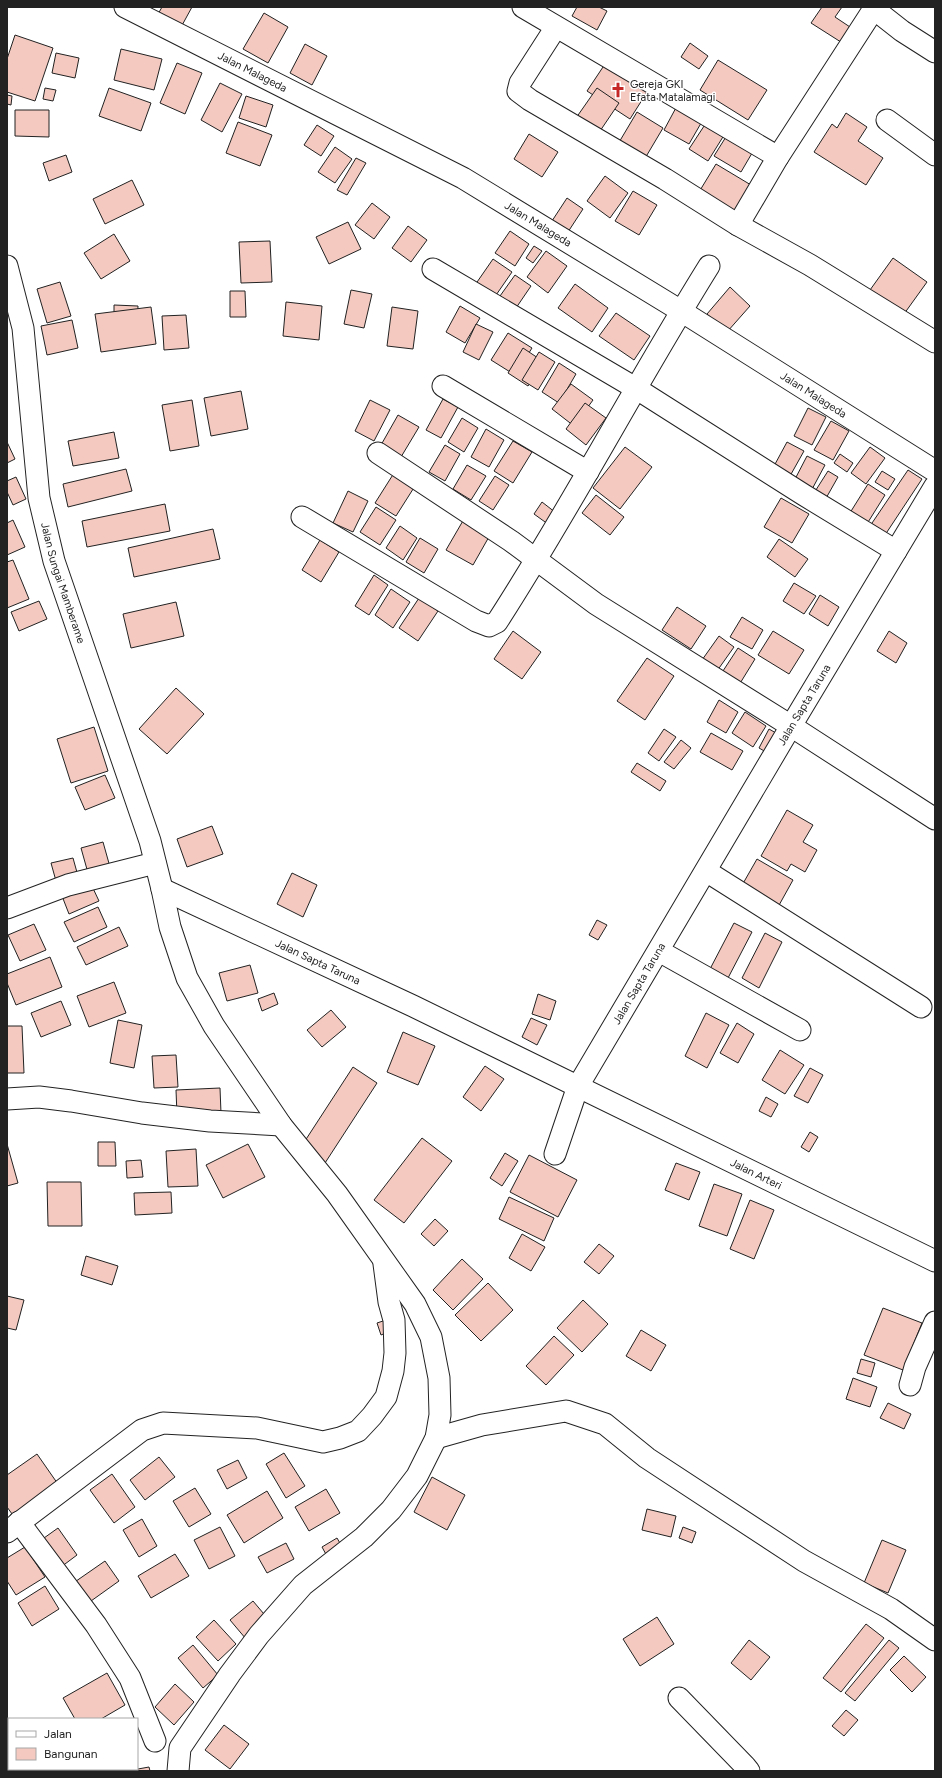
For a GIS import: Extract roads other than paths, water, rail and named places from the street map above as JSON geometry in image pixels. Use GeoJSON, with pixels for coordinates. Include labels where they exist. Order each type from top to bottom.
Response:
{"type":"FeatureCollection","features":[{"type":"Feature","properties":{"kind":"street","name":"Jalan Malageda"},"geometry":{"type":"LineString","coordinates":[[125,7],[463,178],[681,311],[935,471]]}},
{"type":"Feature","properties":{"kind":"street"},"geometry":{"type":"LineString","coordinates":[[523,7],[556,28],[778,157]]}},
{"type":"Feature","properties":{"kind":"street"},"geometry":{"type":"LineString","coordinates":[[738,225],[778,157],[874,8],[902,31],[935,52]]}},
{"type":"Feature","properties":{"kind":"street"},"geometry":{"type":"LineString","coordinates":[[556,28],[520,83],[518,91],[530,100],[665,179],[738,225],[810,265],[935,342]]}},
{"type":"Feature","properties":{"kind":"street"},"geometry":{"type":"LineString","coordinates":[[887,120],[935,155]]}},
{"type":"Feature","properties":{"kind":"street","name":"Jalan Sungai Mamberame"},"geometry":{"type":"LineString","coordinates":[[7,266],[39,498],[54,562],[147,834],[162,889],[170,927],[187,978],[214,1026],[281,1126],[337,1194],[415,1304],[431,1337],[439,1378],[440,1415],[436,1438],[417,1476],[391,1510],[364,1537],[304,1585],[259,1635],[230,1674],[180,1748]]}},
{"type":"Feature","properties":{"kind":"street"},"geometry":{"type":"LineString","coordinates":[[302,517],[476,621],[489,626],[497,622],[536,562],[681,311],[709,266]]}},
{"type":"Feature","properties":{"kind":"street"},"geometry":{"type":"LineString","coordinates":[[433,269],[637,389],[804,495],[896,550]]}},
{"type":"Feature","properties":{"kind":"street"},"geometry":{"type":"LineString","coordinates":[[443,386],[588,472]]}},
{"type":"Feature","properties":{"kind":"street"},"geometry":{"type":"LineString","coordinates":[[378,453],[511,542],[536,562],[596,604],[791,726],[935,820]]}},
{"type":"Feature","properties":{"kind":"street","name":"Jalan Sapta Taruna"},"geometry":{"type":"LineString","coordinates":[[162,889],[413,1006],[578,1086],[935,486]]}},
{"type":"Feature","properties":{"kind":"street"},"geometry":{"type":"LineString","coordinates":[[7,908],[68,885],[155,863]]}},
{"type":"Feature","properties":{"kind":"street"},"geometry":{"type":"LineString","coordinates":[[706,871],[921,1007]]}},
{"type":"Feature","properties":{"kind":"street"},"geometry":{"type":"LineString","coordinates":[[659,951],[800,1030]]}},
{"type":"Feature","properties":{"kind":"street"},"geometry":{"type":"LineString","coordinates":[[555,1154],[578,1086]]}},
{"type":"Feature","properties":{"kind":"street","name":"Jalan Arteri"},"geometry":{"type":"LineString","coordinates":[[578,1086],[935,1261]]}},
{"type":"Feature","properties":{"kind":"street"},"geometry":{"type":"LineString","coordinates":[[7,1099],[39,1097],[202,1120],[281,1126]]}},
{"type":"Feature","properties":{"kind":"street"},"geometry":{"type":"LineString","coordinates":[[178,1771],[180,1748],[146,1739],[130,1678],[96,1625],[13,1527],[142,1430],[150,1426],[163,1423],[258,1428],[323,1442],[340,1438],[358,1431],[372,1416],[386,1397],[393,1371],[395,1353],[394,1320],[389,1302],[383,1259]]}},
{"type":"Feature","properties":{"kind":"street"},"geometry":{"type":"LineString","coordinates":[[910,1385],[915,1367],[935,1322]]}},
{"type":"Feature","properties":{"kind":"street"},"geometry":{"type":"LineString","coordinates":[[436,1438],[482,1425],[566,1411],[604,1424],[647,1458],[804,1560],[891,1609],[935,1640]]}},
{"type":"Feature","properties":{"kind":"street"},"geometry":{"type":"LineString","coordinates":[[679,1698],[749,1771]]}},
{"type":"Feature","properties":{"kind":"place","name":"Gereja GKI Efata Matalamagi"},"geometry":{"type":"Point","coordinates":[618,90]}}]}
